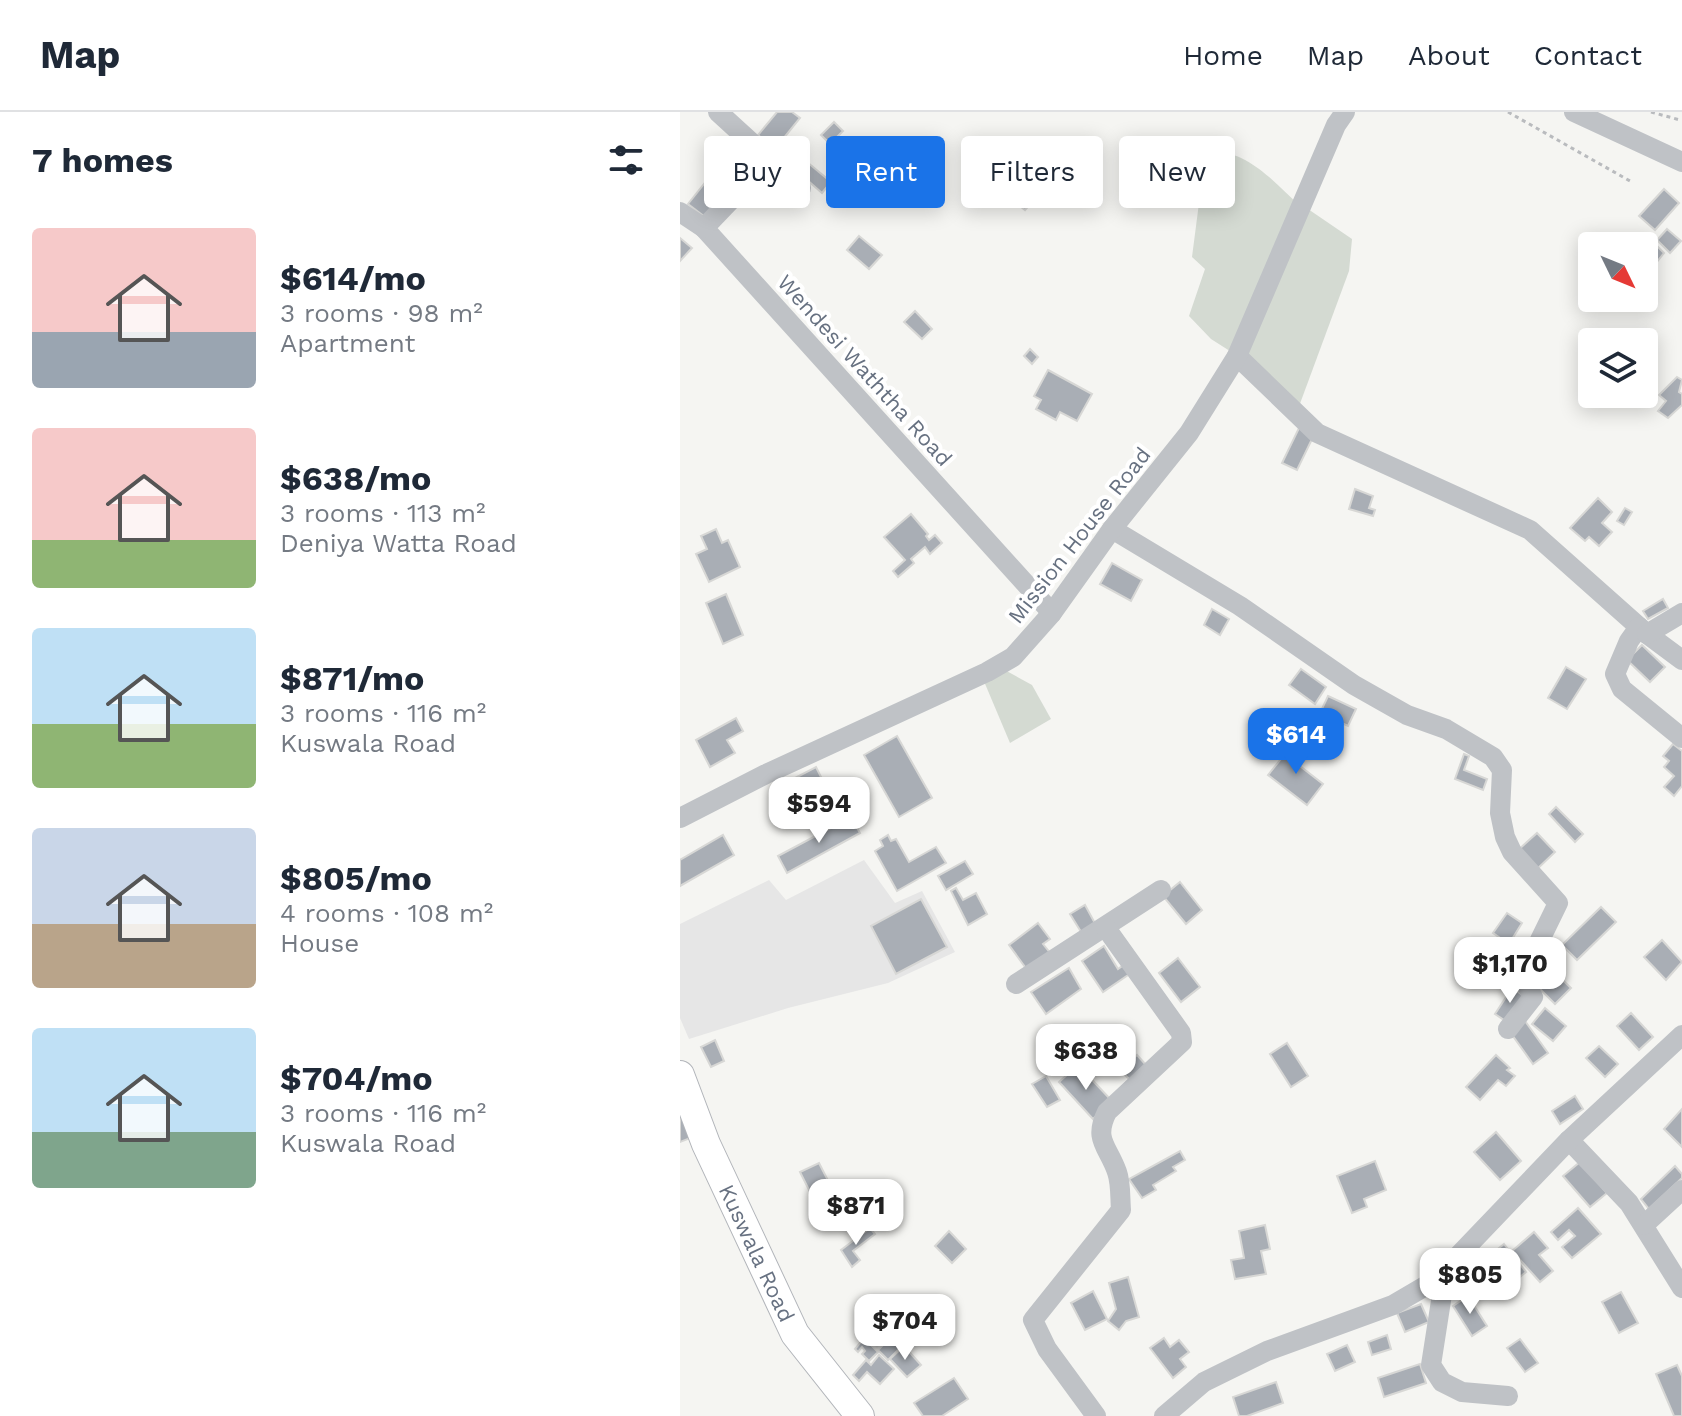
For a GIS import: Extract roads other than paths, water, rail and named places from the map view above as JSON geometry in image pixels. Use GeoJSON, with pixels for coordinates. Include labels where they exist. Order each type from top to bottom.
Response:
{"type":"FeatureCollection","features":[{"type":"Feature","properties":{"kind":"street"},"geometry":{"type":"LineString","coordinates":[[718,112],[742,136]]}},
{"type":"Feature","properties":{"kind":"street","name":"Mission House Road"},"geometry":{"type":"LineString","coordinates":[[680,818],[1013,657],[1052,613],[1112,529],[1189,433],[1237,356],[1336,125],[1345,112]]}},
{"type":"Feature","properties":{"kind":"street"},"geometry":{"type":"LineString","coordinates":[[1574,112],[1682,162]]}},
{"type":"Feature","properties":{"kind":"street"},"geometry":{"type":"LineString","coordinates":[[704,228],[723,208]]}},
{"type":"Feature","properties":{"kind":"street","name":"Wendesi Waththa Road"},"geometry":{"type":"LineString","coordinates":[[680,212],[704,228],[1052,613]]}},
{"type":"Feature","properties":{"kind":"street"},"geometry":{"type":"LineString","coordinates":[[1237,356],[1317,433],[1530,530],[1643,630],[1682,660]]}},
{"type":"Feature","properties":{"kind":"street"},"geometry":{"type":"LineString","coordinates":[[1112,529],[1240,606],[1354,685],[1407,715],[1446,729],[1493,757],[1502,770],[1500,813],[1505,837],[1512,852],[1558,903],[1522,977],[1533,997],[1508,1029]]}},
{"type":"Feature","properties":{"kind":"street"},"geometry":{"type":"LineString","coordinates":[[1682,613],[1643,630],[1629,641],[1615,674],[1622,689],[1682,738]]}},
{"type":"Feature","properties":{"kind":"street"},"geometry":{"type":"LineString","coordinates":[[1016,984],[1161,890]]}},
{"type":"Feature","properties":{"kind":"street"},"geometry":{"type":"LineString","coordinates":[[1096,1416],[1047,1349],[1033,1320],[1121,1210],[1118,1174],[1102,1141],[1100,1127],[1107,1112],[1182,1042],[1181,1033],[1106,928]]}},
{"type":"Feature","properties":{"kind":"street"},"geometry":{"type":"LineString","coordinates":[[1164,1416],[1187,1406],[1204,1382],[1267,1351],[1393,1305],[1434,1281],[1569,1140],[1682,1035]]}},
{"type":"Feature","properties":{"kind":"street","name":"Kuswala Road"},"geometry":{"type":"LineString","coordinates":[[680,1075],[706,1144],[795,1334],[860,1416]]}},
{"type":"Feature","properties":{"kind":"street"},"geometry":{"type":"LineString","coordinates":[[1569,1140],[1629,1203],[1682,1288]]}},
{"type":"Feature","properties":{"kind":"street"},"geometry":{"type":"LineString","coordinates":[[1644,1225],[1682,1190]]}},
{"type":"Feature","properties":{"kind":"street"},"geometry":{"type":"LineString","coordinates":[[1434,1281],[1443,1288],[1431,1365],[1442,1382],[1462,1392],[1508,1396]]}}]}
